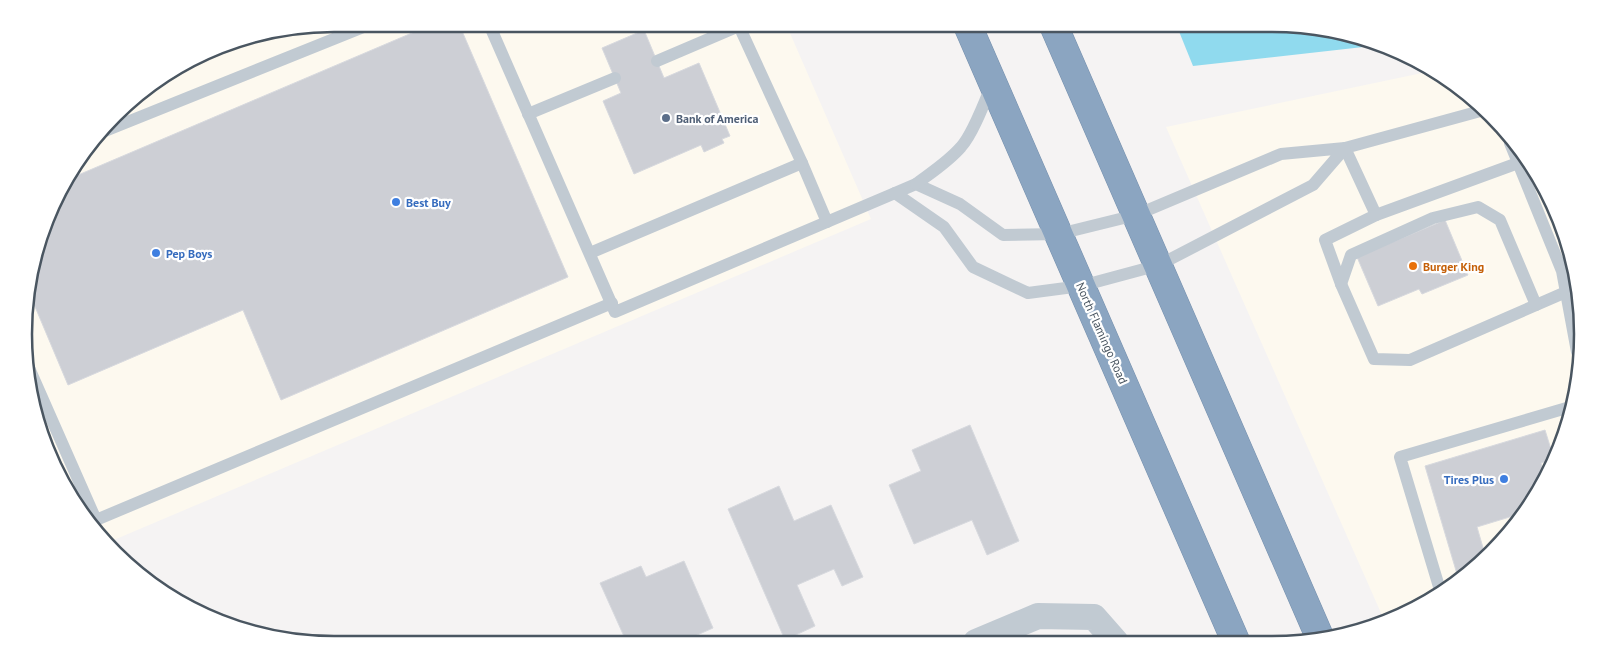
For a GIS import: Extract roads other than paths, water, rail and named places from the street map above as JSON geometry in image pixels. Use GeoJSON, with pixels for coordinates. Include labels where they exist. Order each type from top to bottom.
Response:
{"type":"FeatureCollection","features":[{"type":"Feature","properties":{"kind":"highway","name":"North Flamingo Road"},"geometry":{"type":"LineString","coordinates":[[971,32],[1233,636]]}},
{"type":"Feature","properties":{"kind":"highway"},"geometry":{"type":"LineString","coordinates":[[1056,32],[1317,632]]}},
{"type":"Feature","properties":{"kind":"street"},"geometry":{"type":"LineString","coordinates":[[990,636],[1038,616],[1094,617],[1111,636]]}},
{"type":"Feature","properties":{"kind":"lane"},"geometry":{"type":"LineString","coordinates":[[115,127],[351,32]]}},
{"type":"Feature","properties":{"kind":"lane"},"geometry":{"type":"LineString","coordinates":[[492,32],[615,312],[916,184],[946,162],[963,145],[979,115],[993,82]]}},
{"type":"Feature","properties":{"kind":"lane"},"geometry":{"type":"LineString","coordinates":[[657,61],[725,32]]}},
{"type":"Feature","properties":{"kind":"lane"},"geometry":{"type":"LineString","coordinates":[[742,32],[827,222]]}},
{"type":"Feature","properties":{"kind":"lane"},"geometry":{"type":"LineString","coordinates":[[528,114],[615,78]]}},
{"type":"Feature","properties":{"kind":"lane"},"geometry":{"type":"LineString","coordinates":[[916,184],[960,204],[1003,235],[1059,234],[1136,214],[1281,154],[1345,148],[1477,112]]}},
{"type":"Feature","properties":{"kind":"lane"},"geometry":{"type":"LineString","coordinates":[[1345,148],[1376,216]]}},
{"type":"Feature","properties":{"kind":"lane"},"geometry":{"type":"LineString","coordinates":[[895,193],[944,227],[973,266],[1028,293],[1081,286],[1158,266],[1313,185],[1345,148]]}},
{"type":"Feature","properties":{"kind":"lane"},"geometry":{"type":"LineString","coordinates":[[1514,153],[1562,271],[1574,332]]}},
{"type":"Feature","properties":{"kind":"lane"},"geometry":{"type":"LineString","coordinates":[[590,253],[802,163]]}},
{"type":"Feature","properties":{"kind":"lane"},"geometry":{"type":"LineString","coordinates":[[1518,163],[1376,216],[1325,240],[1341,284],[1374,359],[1410,360],[1566,292]]}},
{"type":"Feature","properties":{"kind":"lane"},"geometry":{"type":"LineString","coordinates":[[1341,284],[1351,255],[1432,218],[1478,206],[1500,220],[1536,305]]}},
{"type":"Feature","properties":{"kind":"lane"},"geometry":{"type":"LineString","coordinates":[[96,520],[612,304]]}},
{"type":"Feature","properties":{"kind":"lane"},"geometry":{"type":"LineString","coordinates":[[37,386],[95,518]]}},
{"type":"Feature","properties":{"kind":"lane"},"geometry":{"type":"LineString","coordinates":[[1439,586],[1400,457],[1565,408]]}},
{"type":"Feature","properties":{"kind":"water"},"geometry":{"type":"Polygon","coordinates":[[[1179,32],[1293,33],[1332,38],[1364,47],[1193,66],[1179,32]]]}},
{"type":"Feature","properties":{"kind":"place","name":"Bank of America"},"geometry":{"type":"Point","coordinates":[666,118]}},
{"type":"Feature","properties":{"kind":"place","name":"Best Buy"},"geometry":{"type":"Point","coordinates":[396,202]}},
{"type":"Feature","properties":{"kind":"place","name":"Pep Boys"},"geometry":{"type":"Point","coordinates":[156,253]}},
{"type":"Feature","properties":{"kind":"place","name":"Burger King"},"geometry":{"type":"Point","coordinates":[1413,266]}},
{"type":"Feature","properties":{"kind":"place","name":"Tires Plus"},"geometry":{"type":"Point","coordinates":[1504,479]}}]}
